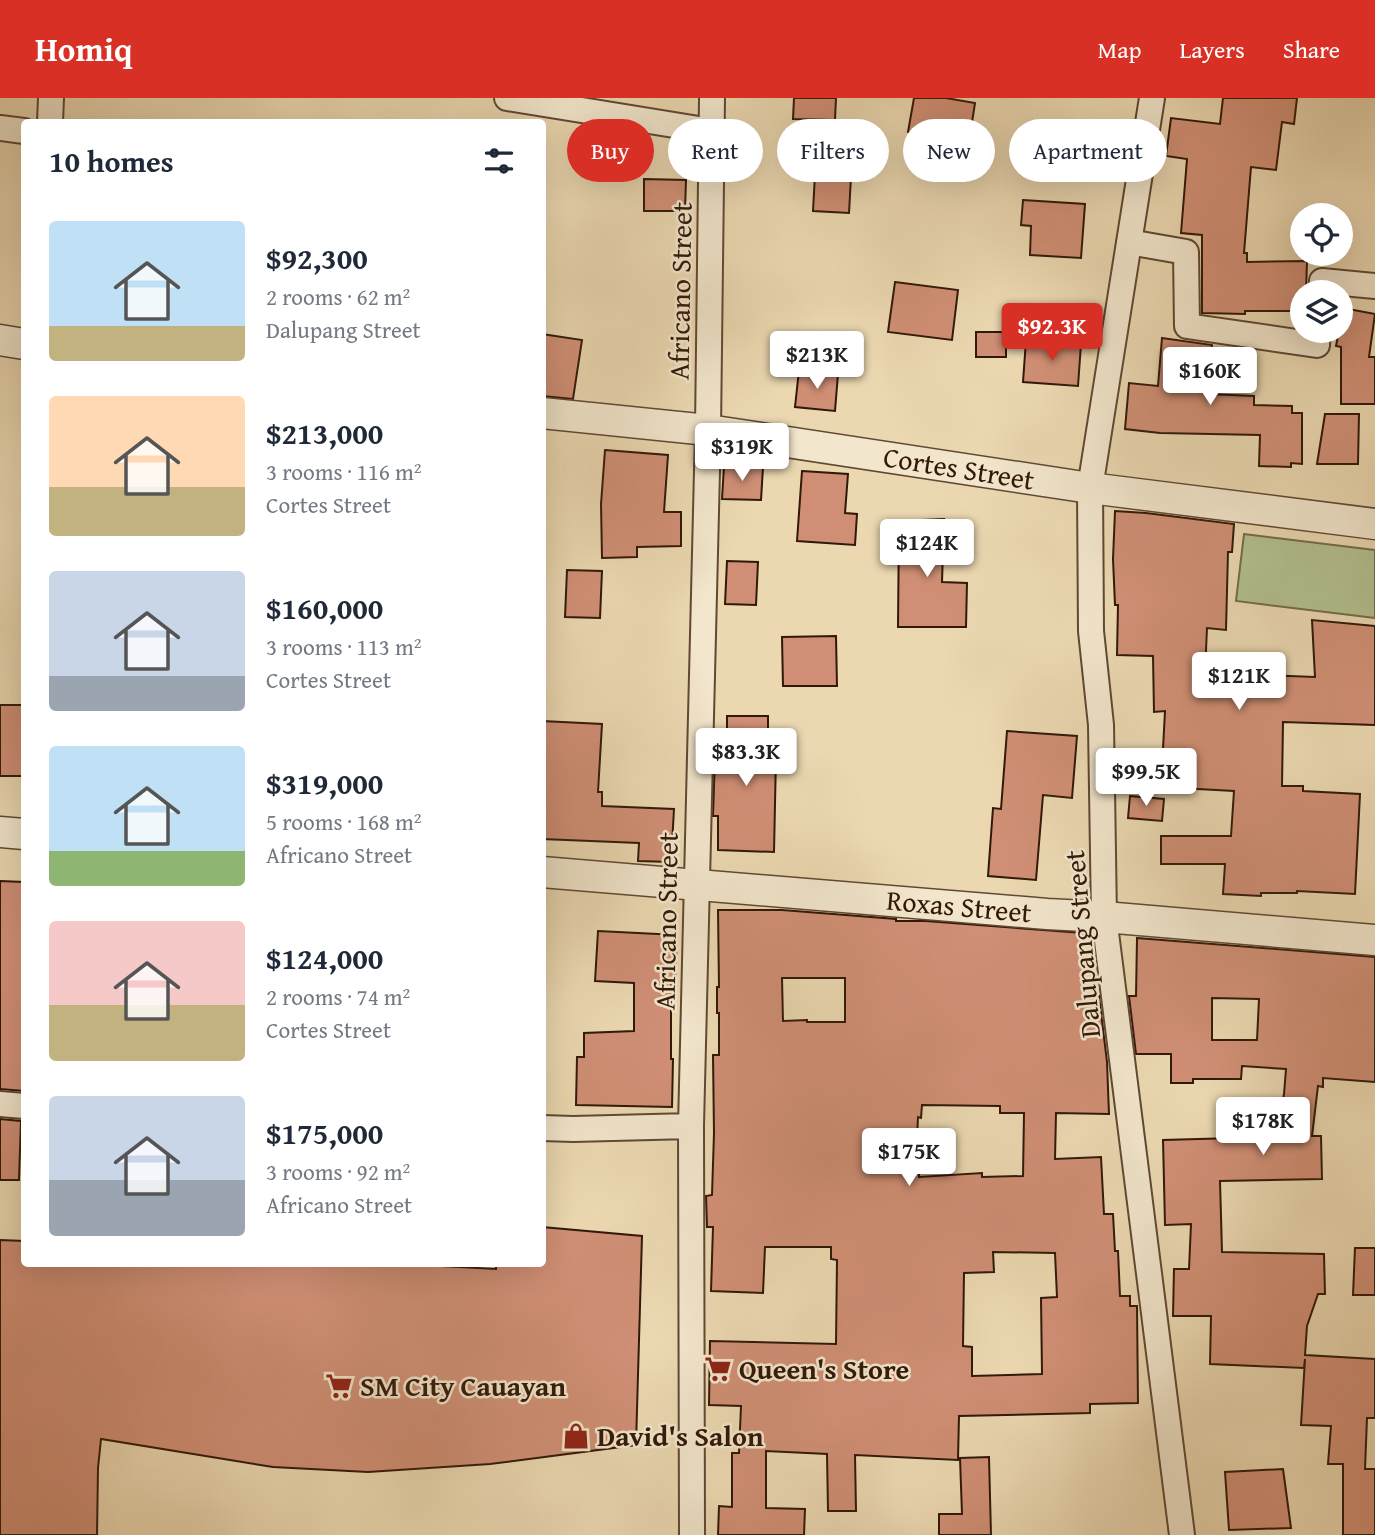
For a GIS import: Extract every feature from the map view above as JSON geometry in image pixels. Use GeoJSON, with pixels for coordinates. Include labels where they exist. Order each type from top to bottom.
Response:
{"type":"FeatureCollection","features":[{"type":"Feature","properties":{"kind":"street"},"geometry":{"type":"LineString","coordinates":[[50,119],[51,98]]}},
{"type":"Feature","properties":{"kind":"street"},"geometry":{"type":"LineString","coordinates":[[507,98],[668,124]]}},
{"type":"Feature","properties":{"kind":"street","name":"Africano Street"},"geometry":{"type":"LineString","coordinates":[[711,119],[712,98]]}},
{"type":"Feature","properties":{"kind":"street","name":"Dalupang Street"},"geometry":{"type":"LineString","coordinates":[[1152,98],[1090,488],[1091,631],[1101,725],[1104,917],[1182,1535]]}},
{"type":"Feature","properties":{"kind":"street"},"geometry":{"type":"LineString","coordinates":[[0,128],[21,131]]}},
{"type":"Feature","properties":{"kind":"street","name":"Africano Street"},"geometry":{"type":"LineString","coordinates":[[692,1535],[691,1126],[708,430],[710,182]]}},
{"type":"Feature","properties":{"kind":"street"},"geometry":{"type":"LineString","coordinates":[[1129,242],[1186,252],[1187,326],[1290,341]]}},
{"type":"Feature","properties":{"kind":"street"},"geometry":{"type":"LineString","coordinates":[[1353,284],[1375,286]]}},
{"type":"Feature","properties":{"kind":"street"},"geometry":{"type":"LineString","coordinates":[[0,340],[21,344]]}},
{"type":"Feature","properties":{"kind":"street","name":"Cortes Street"},"geometry":{"type":"LineString","coordinates":[[546,413],[708,430],[1090,488],[1375,524]]}},
{"type":"Feature","properties":{"kind":"street"},"geometry":{"type":"LineString","coordinates":[[0,832],[21,834]]}},
{"type":"Feature","properties":{"kind":"street","name":"Roxas Street"},"geometry":{"type":"LineString","coordinates":[[546,872],[1375,940]]}},
{"type":"Feature","properties":{"kind":"street"},"geometry":{"type":"LineString","coordinates":[[0,1104],[21,1106]]}},
{"type":"Feature","properties":{"kind":"street"},"geometry":{"type":"LineString","coordinates":[[546,1128],[691,1126]]}},
{"type":"Feature","properties":{"kind":"green space"},"geometry":{"type":"Polygon","coordinates":[[[1244,534],[1375,550],[1375,618],[1236,601],[1244,534]]]}},
{"type":"Feature","properties":{"kind":"building"},"geometry":{"type":"Polygon","coordinates":[[[794,98],[836,98],[835,119],[793,119],[794,98]]]}},
{"type":"Feature","properties":{"kind":"building"},"geometry":{"type":"Polygon","coordinates":[[[914,98],[946,98],[975,103],[973,119],[910,119],[914,98]]]}},
{"type":"Feature","properties":{"kind":"building"},"geometry":{"type":"Polygon","coordinates":[[[1223,98],[1297,98],[1294,124],[1282,122],[1276,170],[1251,167],[1244,253],[1247,253],[1247,262],[1290,261],[1290,266],[1307,266],[1306,280],[1290,280],[1290,311],[1202,313],[1202,235],[1181,233],[1187,159],[1167,156],[1167,148],[1171,118],[1220,124],[1223,98]]]}},
{"type":"Feature","properties":{"kind":"building"},"geometry":{"type":"Polygon","coordinates":[[[654,179],[686,182],[685,211],[644,211],[644,182],[654,182],[654,179]]]}},
{"type":"Feature","properties":{"kind":"building"},"geometry":{"type":"Polygon","coordinates":[[[815,182],[851,182],[849,213],[813,211],[815,182]]]}},
{"type":"Feature","properties":{"kind":"building"},"geometry":{"type":"Polygon","coordinates":[[[1023,200],[1085,204],[1081,258],[1030,255],[1031,226],[1021,225],[1023,200]]]}},
{"type":"Feature","properties":{"kind":"building"},"geometry":{"type":"Polygon","coordinates":[[[895,282],[958,290],[952,340],[888,332],[895,282]]]}},
{"type":"Feature","properties":{"kind":"building"},"geometry":{"type":"Polygon","coordinates":[[[1353,310],[1375,314],[1369,357],[1375,357],[1375,404],[1341,404],[1341,347],[1336,346],[1337,343],[1353,343],[1353,310]]]}},
{"type":"Feature","properties":{"kind":"building"},"geometry":{"type":"Polygon","coordinates":[[[976,332],[1006,332],[1006,357],[976,357],[976,332]]]}},
{"type":"Feature","properties":{"kind":"building"},"geometry":{"type":"Polygon","coordinates":[[[546,335],[582,340],[573,399],[546,396],[546,335]]]}},
{"type":"Feature","properties":{"kind":"building"},"geometry":{"type":"Polygon","coordinates":[[[1162,338],[1212,345],[1208,394],[1254,396],[1254,405],[1292,406],[1292,413],[1302,413],[1302,464],[1291,463],[1291,467],[1259,466],[1260,435],[1160,433],[1125,429],[1129,383],[1158,386],[1162,338]]]}},
{"type":"Feature","properties":{"kind":"building"},"geometry":{"type":"Polygon","coordinates":[[[1026,340],[1081,344],[1078,386],[1023,382],[1026,340]]]}},
{"type":"Feature","properties":{"kind":"building"},"geometry":{"type":"Polygon","coordinates":[[[799,370],[838,374],[835,411],[795,407],[799,370]]]}},
{"type":"Feature","properties":{"kind":"building"},"geometry":{"type":"Polygon","coordinates":[[[1325,414],[1359,414],[1358,464],[1317,464],[1325,414]]]}},
{"type":"Feature","properties":{"kind":"building"},"geometry":{"type":"Polygon","coordinates":[[[605,450],[668,455],[664,512],[681,512],[681,546],[637,547],[637,557],[602,558],[601,504],[605,450]]]}},
{"type":"Feature","properties":{"kind":"building"},"geometry":{"type":"Polygon","coordinates":[[[724,466],[763,467],[761,500],[722,499],[724,466]]]}},
{"type":"Feature","properties":{"kind":"building"},"geometry":{"type":"Polygon","coordinates":[[[802,471],[848,474],[845,513],[857,514],[855,545],[797,541],[802,471]]]}},
{"type":"Feature","properties":{"kind":"building"},"geometry":{"type":"Polygon","coordinates":[[[1115,511],[1234,524],[1232,552],[1228,552],[1226,630],[1207,628],[1205,673],[1315,677],[1312,620],[1375,626],[1375,725],[1283,722],[1282,786],[1303,786],[1303,791],[1360,794],[1355,894],[1297,891],[1261,893],[1261,896],[1223,894],[1225,864],[1161,864],[1161,836],[1231,836],[1234,791],[1161,787],[1165,711],[1154,712],[1153,656],[1117,655],[1118,605],[1115,605],[1113,559],[1115,511]]]}},
{"type":"Feature","properties":{"kind":"building"},"geometry":{"type":"Polygon","coordinates":[[[944,519],[942,582],[967,583],[966,627],[898,627],[899,521],[944,519]]]}},
{"type":"Feature","properties":{"kind":"building"},"geometry":{"type":"Polygon","coordinates":[[[727,561],[758,562],[756,605],[725,604],[727,561]]]}},
{"type":"Feature","properties":{"kind":"building"},"geometry":{"type":"Polygon","coordinates":[[[567,570],[602,571],[600,618],[565,617],[567,570]]]}},
{"type":"Feature","properties":{"kind":"building"},"geometry":{"type":"Polygon","coordinates":[[[836,636],[837,686],[783,686],[782,637],[836,636]]]}},
{"type":"Feature","properties":{"kind":"building"},"geometry":{"type":"Polygon","coordinates":[[[0,705],[21,705],[21,776],[0,776],[0,705]]]}},
{"type":"Feature","properties":{"kind":"building"},"geometry":{"type":"Polygon","coordinates":[[[727,716],[768,716],[768,756],[776,756],[774,852],[718,850],[718,816],[713,816],[715,755],[727,755],[727,716]]]}},
{"type":"Feature","properties":{"kind":"building"},"geometry":{"type":"Polygon","coordinates":[[[546,721],[602,724],[598,792],[602,792],[602,806],[674,809],[671,862],[638,861],[639,843],[546,839],[546,721]]]}},
{"type":"Feature","properties":{"kind":"building"},"geometry":{"type":"Polygon","coordinates":[[[1007,731],[1077,736],[1072,798],[1043,795],[1036,880],[988,876],[993,808],[1001,809],[1007,731]]]}},
{"type":"Feature","properties":{"kind":"building"},"geometry":{"type":"Polygon","coordinates":[[[1130,796],[1164,799],[1162,821],[1128,818],[1130,796]]]}},
{"type":"Feature","properties":{"kind":"building"},"geometry":{"type":"Polygon","coordinates":[[[0,881],[21,882],[21,1091],[0,1089],[0,881]]]}},
{"type":"Feature","properties":{"kind":"building"},"geometry":{"type":"Polygon","coordinates":[[[718,910],[782,910],[896,921],[1083,933],[1083,996],[1099,996],[1107,1062],[1109,1114],[1056,1113],[1055,1159],[1101,1157],[1104,1214],[1113,1214],[1120,1296],[1130,1296],[1130,1306],[1137,1306],[1138,1403],[1090,1404],[1090,1413],[959,1416],[958,1460],[855,1455],[856,1511],[828,1511],[827,1454],[766,1451],[766,1508],[805,1509],[804,1535],[718,1535],[719,1506],[732,1507],[732,1453],[739,1453],[741,1406],[709,1405],[710,1341],[836,1344],[837,1260],[831,1259],[831,1247],[765,1247],[763,1293],[711,1291],[713,1227],[707,1227],[706,1196],[712,1195],[713,1055],[719,1055],[718,910]],[[782,978],[783,1021],[845,1022],[845,978],[782,978]],[[922,1105],[921,1118],[918,1117],[916,1160],[919,1160],[919,1177],[982,1173],[982,1177],[1023,1176],[1024,1113],[1000,1113],[1000,1106],[922,1105]],[[993,1252],[994,1272],[964,1273],[963,1346],[972,1347],[972,1376],[1042,1374],[1041,1298],[1057,1297],[1055,1253],[993,1252]]]}},
{"type":"Feature","properties":{"kind":"building"},"geometry":{"type":"Polygon","coordinates":[[[598,931],[677,935],[675,986],[671,985],[672,1107],[576,1105],[577,1057],[584,1057],[584,1033],[634,1031],[634,983],[595,981],[598,931]]]}},
{"type":"Feature","properties":{"kind":"building"},"geometry":{"type":"Polygon","coordinates":[[[1137,938],[1375,957],[1375,1082],[1323,1078],[1323,1087],[1318,1086],[1312,1136],[1321,1136],[1322,1179],[1220,1181],[1222,1252],[1324,1254],[1325,1294],[1318,1294],[1307,1326],[1305,1355],[1375,1359],[1375,1418],[1367,1418],[1365,1469],[1375,1469],[1375,1535],[1343,1535],[1343,1464],[1328,1464],[1331,1426],[1301,1425],[1305,1359],[1304,1368],[1210,1364],[1211,1316],[1173,1316],[1174,1269],[1189,1269],[1191,1224],[1165,1225],[1163,1140],[1276,1137],[1286,1069],[1242,1066],[1241,1079],[1193,1079],[1193,1083],[1171,1083],[1171,1054],[1136,1054],[1129,996],[1136,996],[1137,938]],[[1212,998],[1212,1040],[1257,1040],[1259,999],[1212,998]]]}},
{"type":"Feature","properties":{"kind":"building"},"geometry":{"type":"Polygon","coordinates":[[[0,1119],[21,1121],[19,1180],[0,1180],[0,1119]]]}},
{"type":"Feature","properties":{"kind":"building","name":"SM City Cauayan"},"geometry":{"type":"Polygon","coordinates":[[[546,1227],[642,1236],[636,1445],[490,1464],[368,1472],[273,1467],[101,1439],[97,1535],[0,1535],[0,1240],[21,1241],[21,1267],[546,1267],[546,1227]]]}},
{"type":"Feature","properties":{"kind":"building"},"geometry":{"type":"Polygon","coordinates":[[[1355,1248],[1375,1248],[1375,1295],[1353,1295],[1355,1248]]]}},
{"type":"Feature","properties":{"kind":"building"},"geometry":{"type":"Polygon","coordinates":[[[989,1457],[991,1535],[939,1535],[939,1514],[962,1514],[960,1458],[989,1457]]]}},
{"type":"Feature","properties":{"kind":"building"},"geometry":{"type":"Polygon","coordinates":[[[1283,1469],[1291,1528],[1229,1530],[1225,1472],[1283,1469]]]}},
{"type":"Feature","properties":{"kind":"place","name":"Queen's Store"},"geometry":{"type":"Point","coordinates":[718,1369]}},
{"type":"Feature","properties":{"kind":"place","name":"SM City Cauayan"},"geometry":{"type":"Point","coordinates":[339,1386]}},
{"type":"Feature","properties":{"kind":"place","name":"David's Salon"},"geometry":{"type":"Point","coordinates":[576,1436]}}]}
